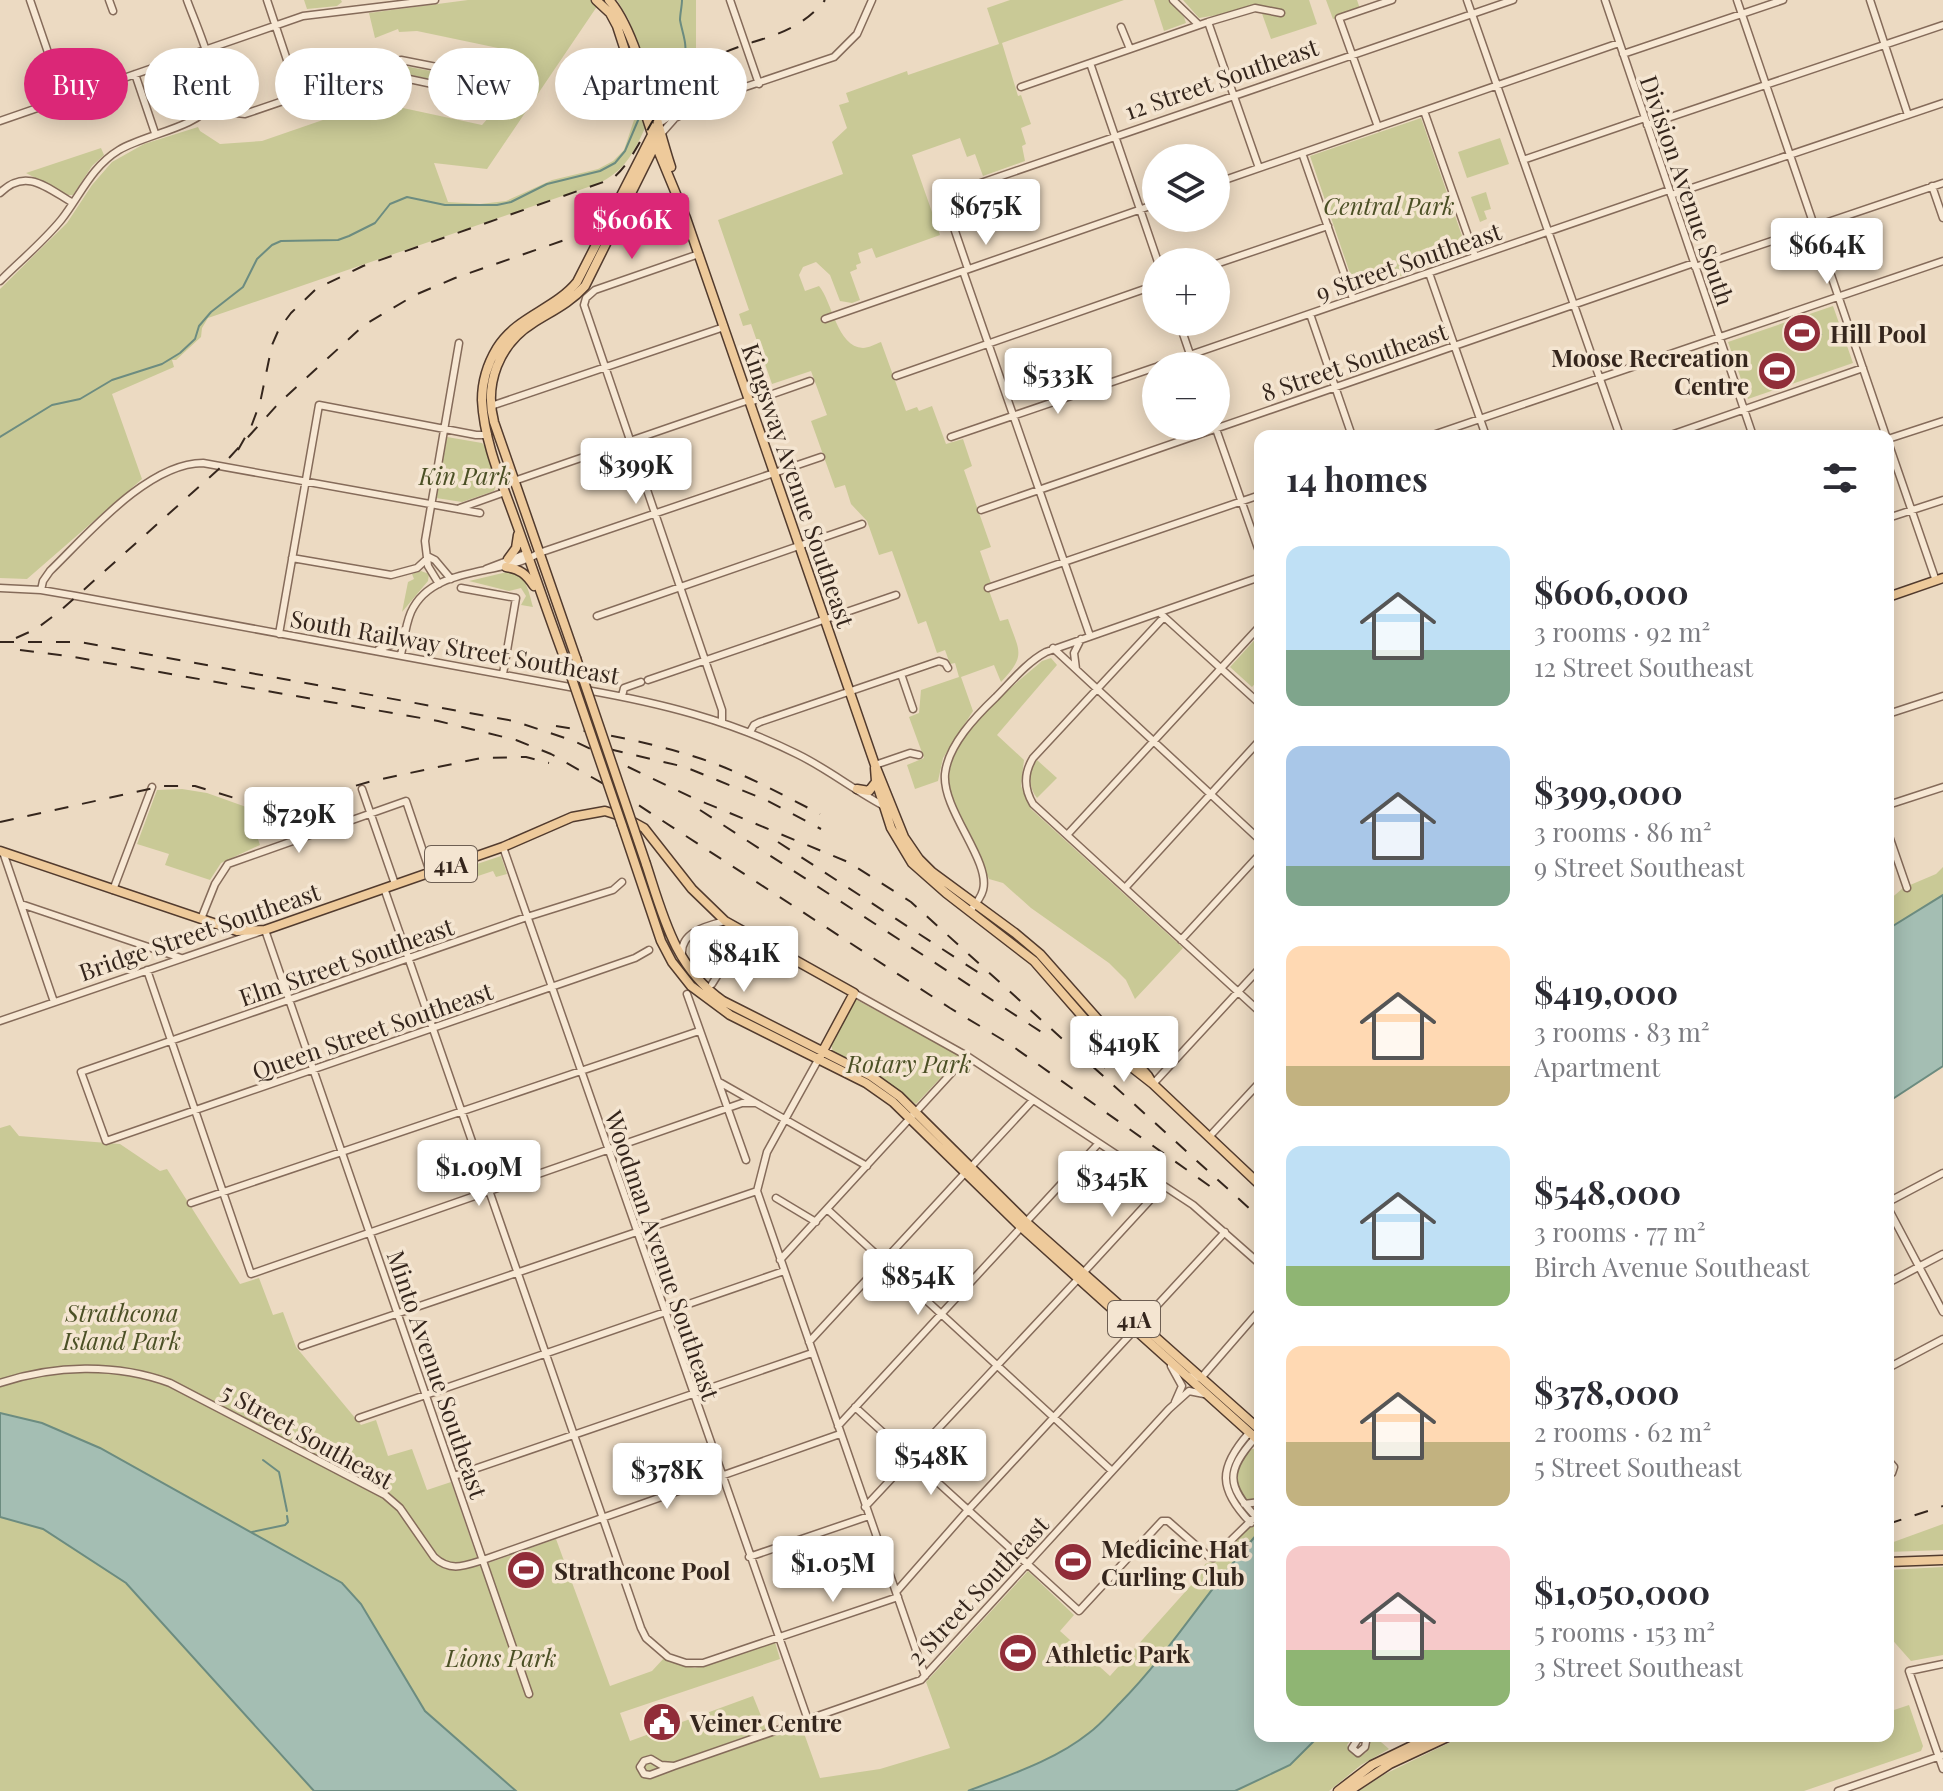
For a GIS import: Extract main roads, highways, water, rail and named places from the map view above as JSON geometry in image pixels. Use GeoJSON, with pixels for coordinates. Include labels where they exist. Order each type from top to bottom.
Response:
{"type":"FeatureCollection","features":[{"type":"Feature","properties":{"kind":"main road"},"geometry":{"type":"LineString","coordinates":[[596,0],[613,11]]}},
{"type":"Feature","properties":{"kind":"main road"},"geometry":{"type":"LineString","coordinates":[[609,0],[613,11]]}},
{"type":"Feature","properties":{"kind":"main road","name":"Kingsway Avenue Southeast"},"geometry":{"type":"LineString","coordinates":[[613,11],[634,48]]}},
{"type":"Feature","properties":{"kind":"main road","name":"Kingsway Avenue Southeast"},"geometry":{"type":"LineString","coordinates":[[613,11],[624,48]]}},
{"type":"Feature","properties":{"kind":"main road","name":"Kingsway Avenue Southeast"},"geometry":{"type":"LineString","coordinates":[[651,120],[893,811],[904,837],[919,859],[973,908]]}},
{"type":"Feature","properties":{"kind":"main road"},"geometry":{"type":"LineString","coordinates":[[656,134],[588,281],[518,335],[486,374],[482,398],[488,435],[657,930],[672,962],[707,1001],[730,1015],[820,1055]]}},
{"type":"Feature","properties":{"kind":"main road"},"geometry":{"type":"LineString","coordinates":[[571,294],[656,134]]}},
{"type":"Feature","properties":{"kind":"main road","name":"Kingsway Avenue Southeast"},"geometry":{"type":"LineString","coordinates":[[656,134],[665,167],[686,218]]}},
{"type":"Feature","properties":{"kind":"main road"},"geometry":{"type":"LineString","coordinates":[[642,167],[656,162],[665,167]]}},
{"type":"Feature","properties":{"kind":"main road"},"geometry":{"type":"LineString","coordinates":[[595,249],[606,245]]}},
{"type":"Feature","properties":{"kind":"main road"},"geometry":{"type":"LineString","coordinates":[[494,363],[491,406],[514,481],[672,940],[684,962],[705,987],[723,1001],[805,1040],[818,1040],[835,1029]]}},
{"type":"Feature","properties":{"kind":"main road"},"geometry":{"type":"LineString","coordinates":[[518,526],[517,545],[507,563],[526,574],[541,597]]}},
{"type":"Feature","properties":{"kind":"main road"},"geometry":{"type":"LineString","coordinates":[[1894,595],[1939,580]]}},
{"type":"Feature","properties":{"kind":"main road","name":"Kingsway Avenue Southeast"},"geometry":{"type":"LineString","coordinates":[[875,765],[883,806],[896,839],[912,863],[973,908]]}},
{"type":"Feature","properties":{"kind":"main road"},"geometry":{"type":"LineString","coordinates":[[857,789],[869,791],[876,781]]}},
{"type":"Feature","properties":{"kind":"main road","name":"Bridge Street Southeast"},"geometry":{"type":"LineString","coordinates":[[2,852],[237,931],[265,930],[503,847],[572,817],[598,810],[615,813],[637,822],[692,889],[725,921],[854,993],[835,1029]]}},
{"type":"Feature","properties":{"kind":"main road"},"geometry":{"type":"LineString","coordinates":[[973,908],[1015,933],[1040,954],[1119,1052],[1148,1076],[1254,1179]]}},
{"type":"Feature","properties":{"kind":"main road"},"geometry":{"type":"LineString","coordinates":[[820,1055],[835,1029]]}},
{"type":"Feature","properties":{"kind":"main road"},"geometry":{"type":"LineString","coordinates":[[793,1036],[820,1055]]}},
{"type":"Feature","properties":{"kind":"main road","name":"41A"},"geometry":{"type":"LineString","coordinates":[[820,1055],[914,1114],[1024,1225],[1184,1370],[1204,1394],[1254,1430]]}},
{"type":"Feature","properties":{"kind":"main road","name":"41A"},"geometry":{"type":"LineString","coordinates":[[1137,1327],[1170,1363],[1201,1378],[1254,1429]]}},
{"type":"Feature","properties":{"kind":"main road"},"geometry":{"type":"LineString","coordinates":[[1894,1562],[1943,1560]]}},
{"type":"Feature","properties":{"kind":"main road"},"geometry":{"type":"LineString","coordinates":[[1338,1791],[1372,1765],[1420,1742]]}},
{"type":"Feature","properties":{"kind":"main road"},"geometry":{"type":"LineString","coordinates":[[1349,1791],[1390,1764],[1436,1742]]}},
{"type":"Feature","properties":{"kind":"waterway"},"geometry":{"type":"LineString","coordinates":[[682,0],[680,20],[685,48]]}},
{"type":"Feature","properties":{"kind":"waterway"},"geometry":{"type":"LineString","coordinates":[[0,437],[52,405],[80,399],[112,380],[162,364],[180,353],[195,339],[199,326],[211,312],[243,287],[257,259],[272,245],[281,241],[338,240],[375,223],[390,204],[407,197],[445,205],[511,202],[547,184],[600,171],[615,163],[625,151],[638,120]]}},
{"type":"Feature","properties":{"kind":"waterway"},"geometry":{"type":"LineString","coordinates":[[263,1460],[279,1472],[287,1511]]}},
{"type":"Feature","properties":{"kind":"waterway"},"geometry":{"type":"LineString","coordinates":[[252,1532],[285,1525],[287,1516]]}},
{"type":"Feature","properties":{"kind":"railway"},"geometry":{"type":"LineString","coordinates":[[238,450],[260,403],[272,345],[279,329],[316,289],[363,266],[612,179],[628,162],[665,104],[701,67],[716,57],[796,25],[825,0]]}},
{"type":"Feature","properties":{"kind":"railway"},"geometry":{"type":"LineString","coordinates":[[16,638],[36,629],[60,611],[220,468],[279,403],[364,325],[415,295],[455,278],[579,235]]}},
{"type":"Feature","properties":{"kind":"railway"},"geometry":{"type":"LineString","coordinates":[[0,642],[80,642],[514,721],[574,741],[691,797],[848,862],[911,902],[1254,1213]]}},
{"type":"Feature","properties":{"kind":"railway"},"geometry":{"type":"LineString","coordinates":[[20,650],[438,721],[516,740],[551,754],[623,795],[1008,1043],[1211,1187]]}},
{"type":"Feature","properties":{"kind":"railway"},"geometry":{"type":"LineString","coordinates":[[556,726],[666,748],[702,759],[747,777],[820,814]]}},
{"type":"Feature","properties":{"kind":"railway"},"geometry":{"type":"LineString","coordinates":[[609,749],[685,767],[766,800],[821,829]]}},
{"type":"Feature","properties":{"kind":"railway"},"geometry":{"type":"LineString","coordinates":[[0,822],[163,786],[195,786],[262,803],[327,794],[372,781],[481,758],[526,757],[549,763]]}},
{"type":"Feature","properties":{"kind":"railway"},"geometry":{"type":"LineString","coordinates":[[700,810],[1049,1037]]}},
{"type":"Feature","properties":{"kind":"railway"},"geometry":{"type":"LineString","coordinates":[[778,842],[979,973]]}},
{"type":"Feature","properties":{"kind":"railway"},"geometry":{"type":"LineString","coordinates":[[1073,1020],[1105,1068]]}},
{"type":"Feature","properties":{"kind":"railway"},"geometry":{"type":"LineString","coordinates":[[1894,1522],[1943,1506]]}},
{"type":"Feature","properties":{"kind":"place","name":"Hill Pool"},"geometry":{"type":"Point","coordinates":[1802,333]}},
{"type":"Feature","properties":{"kind":"place","name":"Moose Recreation Centre"},"geometry":{"type":"Point","coordinates":[1777,371]}},
{"type":"Feature","properties":{"kind":"place","name":"Medicine Hat Curling Club"},"geometry":{"type":"Point","coordinates":[1073,1562]}},
{"type":"Feature","properties":{"kind":"place","name":"Strathcone Pool"},"geometry":{"type":"Point","coordinates":[526,1570]}},
{"type":"Feature","properties":{"kind":"place","name":"Athletic Park"},"geometry":{"type":"Point","coordinates":[1018,1653]}},
{"type":"Feature","properties":{"kind":"place","name":"Veiner Centre"},"geometry":{"type":"Point","coordinates":[662,1722]}},
{"type":"Feature","properties":{"kind":"park label","name":"Central Park"},"geometry":{"type":"Point","coordinates":[1389,205]}},
{"type":"Feature","properties":{"kind":"park label","name":"Kin Park"},"geometry":{"type":"Point","coordinates":[465,475]}},
{"type":"Feature","properties":{"kind":"park label","name":"Rotary Park"},"geometry":{"type":"Point","coordinates":[909,1063]}},
{"type":"Feature","properties":{"kind":"park label","name":"Strathcona Island Park"},"geometry":{"type":"Point","coordinates":[122,1326]}},
{"type":"Feature","properties":{"kind":"park label","name":"Lions Park"},"geometry":{"type":"Point","coordinates":[501,1657]}}]}
